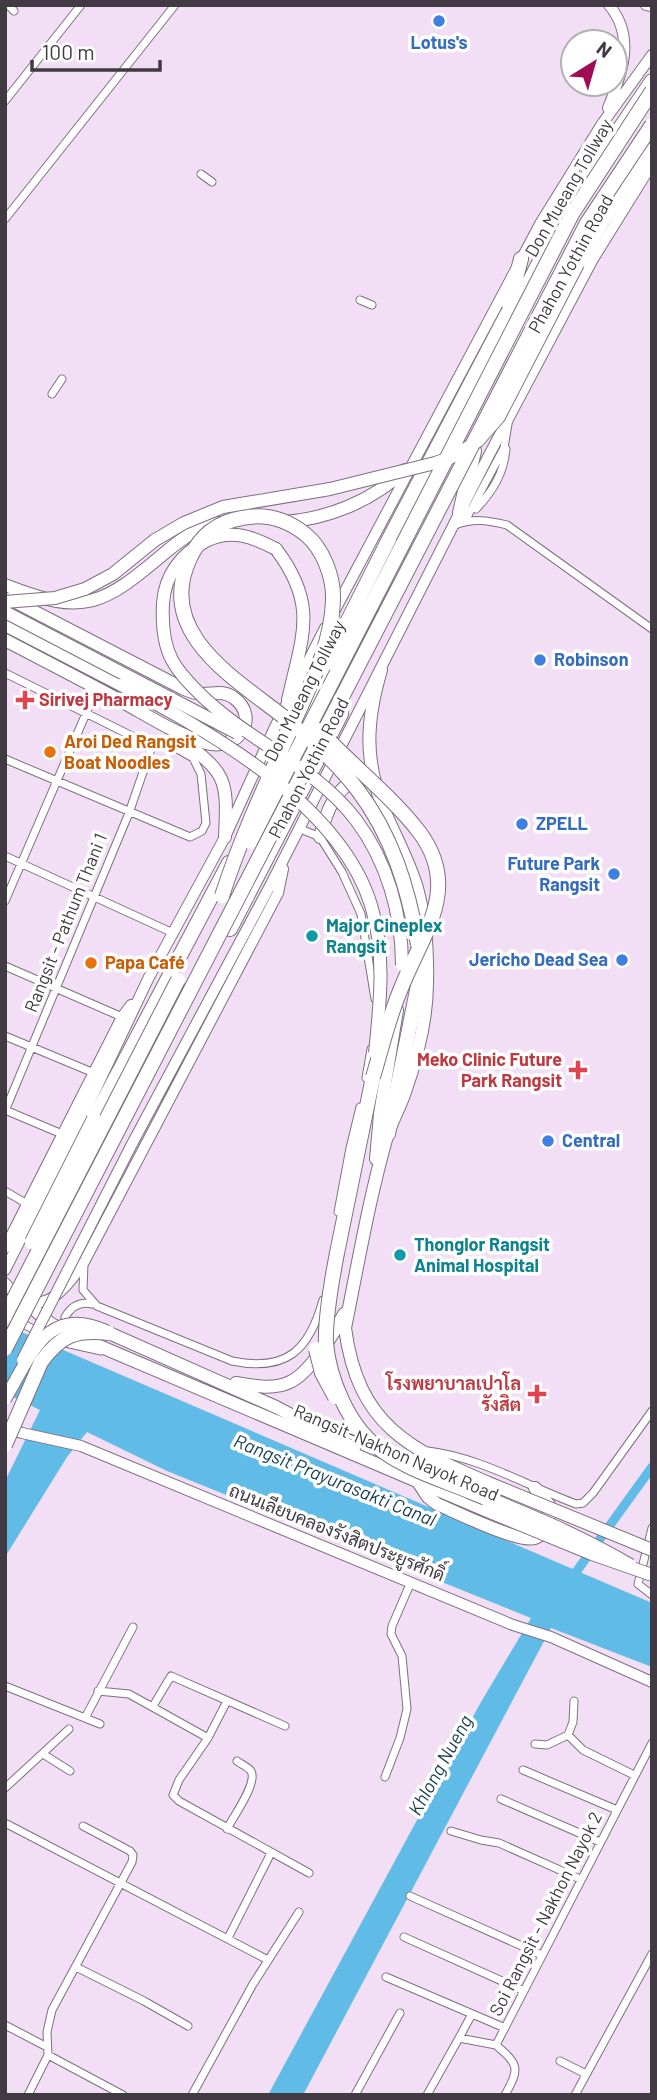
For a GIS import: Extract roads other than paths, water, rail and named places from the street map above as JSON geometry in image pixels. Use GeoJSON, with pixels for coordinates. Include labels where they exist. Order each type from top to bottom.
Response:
{"type":"FeatureCollection","features":[{"type":"Feature","properties":{"kind":"highway","name":"Phahon Yothin Road"},"geometry":{"type":"LineString","coordinates":[[5,1296],[88,1118],[404,529],[570,202],[652,80]]}},
{"type":"Feature","properties":{"kind":"highway","name":"Don Mueang Tollway"},"geometry":{"type":"LineString","coordinates":[[5,1316],[572,214],[652,91]]}},
{"type":"Feature","properties":{"kind":"highway","name":"Don Mueang Tollway"},"geometry":{"type":"LineString","coordinates":[[5,1349],[587,223],[652,125]]}},
{"type":"Feature","properties":{"kind":"highway","name":"Phahon Yothin Road"},"geometry":{"type":"LineString","coordinates":[[5,1360],[127,1139],[474,451],[593,223],[652,137]]}},
{"type":"Feature","properties":{"kind":"highway"},"geometry":{"type":"LineString","coordinates":[[506,316],[521,259]]}},
{"type":"Feature","properties":{"kind":"highway"},"geometry":{"type":"LineString","coordinates":[[351,1416],[337,1391],[326,1343],[332,1280],[373,1077],[402,984],[432,923],[439,877],[433,857],[420,833],[317,727],[313,708],[323,671],[389,539],[506,316],[536,270]]}},
{"type":"Feature","properties":{"kind":"highway"},"geometry":{"type":"LineString","coordinates":[[464,517],[474,451]]}},
{"type":"Feature","properties":{"kind":"highway"},"geometry":{"type":"LineString","coordinates":[[222,896],[242,837],[313,676],[331,620],[333,599],[331,580],[319,550],[310,538],[295,526],[268,516],[223,507]]}},
{"type":"Feature","properties":{"kind":"highway"},"geometry":{"type":"LineString","coordinates":[[268,516],[243,517],[227,522],[215,527],[200,540],[183,577],[182,605],[193,635],[214,662],[320,748],[356,788],[389,840],[412,909],[418,944],[419,980],[388,1134]]}},
{"type":"Feature","properties":{"kind":"highway"},"geometry":{"type":"LineString","coordinates":[[268,856],[312,802]]}},
{"type":"Feature","properties":{"kind":"highway"},"geometry":{"type":"LineString","coordinates":[[5,1445],[41,1362],[50,1350],[68,1336],[89,1331],[110,1333]]}},
{"type":"Feature","properties":{"kind":"highway"},"geometry":{"type":"LineString","coordinates":[[316,1349],[329,1390],[375,1446],[402,1463],[558,1528],[630,1566]]}},
{"type":"Feature","properties":{"kind":"main road"},"geometry":{"type":"LineString","coordinates":[[602,124],[626,57],[624,35],[609,5]]}},
{"type":"Feature","properties":{"kind":"main road"},"geometry":{"type":"LineString","coordinates":[[646,5],[652,6]]}},
{"type":"Feature","properties":{"kind":"main road","name":"Phahon Yothin Road"},"geometry":{"type":"LineString","coordinates":[[5,1270],[88,1118],[143,989],[225,837],[288,699],[411,464],[559,190],[652,55]]}},
{"type":"Feature","properties":{"kind":"main road"},"geometry":{"type":"LineString","coordinates":[[5,599],[46,599],[85,589],[113,574],[155,540],[184,523],[223,507],[330,489],[419,468],[452,457],[478,441],[499,417],[578,264],[652,149]]}},
{"type":"Feature","properties":{"kind":"main road","name":"Phahon Yothin Road"},"geometry":{"type":"LineString","coordinates":[[5,1392],[127,1139],[162,1088],[453,527],[464,517],[509,417],[609,231],[652,164]]}},
{"type":"Feature","properties":{"kind":"main road"},"geometry":{"type":"LineString","coordinates":[[5,585],[54,601],[87,602],[103,598],[202,527],[237,521],[294,522],[330,513],[374,494],[411,464]]}},
{"type":"Feature","properties":{"kind":"main road"},"geometry":{"type":"LineString","coordinates":[[288,699],[304,631],[302,593],[292,569],[276,549],[257,539],[229,533],[208,540],[189,552],[173,568],[164,592],[162,620],[172,660],[183,677],[227,717],[327,788],[356,820],[377,854],[390,886],[402,946],[402,965],[380,1114],[372,1199]]}},
{"type":"Feature","properties":{"kind":"main road"},"geometry":{"type":"LineString","coordinates":[[5,599],[182,688],[194,692],[230,695],[243,708],[244,731],[237,740],[218,745],[206,743],[162,724],[5,640]]}},
{"type":"Feature","properties":{"kind":"main road"},"geometry":{"type":"LineString","coordinates":[[5,612],[296,765]]}},
{"type":"Feature","properties":{"kind":"main road"},"geometry":{"type":"LineString","coordinates":[[5,625],[181,716],[224,743],[286,790],[322,825],[358,873],[371,905],[379,944],[380,1000],[373,1077]]}},
{"type":"Feature","properties":{"kind":"main road"},"geometry":{"type":"LineString","coordinates":[[222,1381],[262,1387],[290,1383],[306,1370],[336,1328],[351,1299],[388,1134],[405,1091],[423,1023],[428,986],[427,932],[416,886],[374,779],[368,747],[371,704],[381,670]]}},
{"type":"Feature","properties":{"kind":"main road"},"geometry":{"type":"LineString","coordinates":[[162,724],[177,720],[187,709],[182,688]]}},
{"type":"Feature","properties":{"kind":"main road"},"geometry":{"type":"LineString","coordinates":[[162,724],[219,773],[227,793],[225,837]]}},
{"type":"Feature","properties":{"kind":"main road"},"geometry":{"type":"LineString","coordinates":[[320,837],[330,806],[343,787],[358,778],[374,779]]}},
{"type":"Feature","properties":{"kind":"main road"},"geometry":{"type":"LineString","coordinates":[[5,1283],[22,1298],[37,1303],[50,1300],[65,1289],[84,1262],[278,893],[288,849]]}},
{"type":"Feature","properties":{"kind":"main road"},"geometry":{"type":"LineString","coordinates":[[6,1247],[122,1017],[143,989]]}},
{"type":"Feature","properties":{"kind":"main road"},"geometry":{"type":"LineString","coordinates":[[162,1088],[220,1002]]}},
{"type":"Feature","properties":{"kind":"main road","name":"Rangsit-Nakhon Nayok Road"},"geometry":{"type":"LineString","coordinates":[[22,1298],[51,1324],[78,1337],[485,1510],[652,1575]]}},
{"type":"Feature","properties":{"kind":"main road","name":"Rangsit-Nakhon Nayok Road"},"geometry":{"type":"LineString","coordinates":[[351,1299],[345,1328],[348,1346],[363,1390],[377,1414],[396,1434],[416,1450],[452,1467],[652,1550]]}},
{"type":"Feature","properties":{"kind":"main road"},"geometry":{"type":"LineString","coordinates":[[5,1399],[50,1331],[58,1325],[77,1323],[96,1327],[222,1381],[322,1430],[403,1475]]}},
{"type":"Feature","properties":{"kind":"main road","name":"ถนนเลียบคลองรังสิตประยูรศักดิ์"},"geometry":{"type":"LineString","coordinates":[[5,1427],[81,1446],[513,1625],[551,1637],[652,1682]]}},
{"type":"Feature","properties":{"kind":"main road"},"geometry":{"type":"LineString","coordinates":[[418,1482],[428,1497],[437,1504],[509,1535],[530,1539],[542,1533],[549,1520],[549,1506],[535,1488]]}},
{"type":"Feature","properties":{"kind":"street"},"geometry":{"type":"LineString","coordinates":[[5,101],[81,5]]}},
{"type":"Feature","properties":{"kind":"street"},"geometry":{"type":"LineString","coordinates":[[5,219],[175,5]]}},
{"type":"Feature","properties":{"kind":"street"},"geometry":{"type":"LineString","coordinates":[[201,174],[212,182]]}},
{"type":"Feature","properties":{"kind":"street"},"geometry":{"type":"LineString","coordinates":[[360,300],[372,305]]}},
{"type":"Feature","properties":{"kind":"street"},"geometry":{"type":"LineString","coordinates":[[52,394],[62,379]]}},
{"type":"Feature","properties":{"kind":"street"},"geometry":{"type":"LineString","coordinates":[[509,417],[507,438],[464,517],[507,525],[652,629]]}},
{"type":"Feature","properties":{"kind":"street"},"geometry":{"type":"LineString","coordinates":[[5,673],[152,746],[156,740],[162,740],[194,758],[201,774],[206,823],[202,831],[190,837],[5,759]]}},
{"type":"Feature","properties":{"kind":"street"},"geometry":{"type":"LineString","coordinates":[[5,901],[97,688]]}},
{"type":"Feature","properties":{"kind":"street","name":"Rangsit - Pathum Thani 1"},"geometry":{"type":"LineString","coordinates":[[5,1110],[129,813],[152,746]]}},
{"type":"Feature","properties":{"kind":"street"},"geometry":{"type":"LineString","coordinates":[[78,1337],[66,1325],[65,1317],[70,1309],[85,1303],[232,1361],[262,1365],[287,1357],[303,1344],[316,1321],[323,1301],[349,1149],[370,1060],[376,1014],[361,914],[342,872],[320,837],[298,828]]}},
{"type":"Feature","properties":{"kind":"street"},"geometry":{"type":"LineString","coordinates":[[5,856],[173,933]]}},
{"type":"Feature","properties":{"kind":"street"},"geometry":{"type":"LineString","coordinates":[[5,966],[122,1017]]}},
{"type":"Feature","properties":{"kind":"street"},"geometry":{"type":"LineString","coordinates":[[5,1036],[94,1073]]}},
{"type":"Feature","properties":{"kind":"street"},"geometry":{"type":"LineString","coordinates":[[5,1110],[62,1134]]}},
{"type":"Feature","properties":{"kind":"street"},"geometry":{"type":"LineString","coordinates":[[5,1191],[27,1204]]}},
{"type":"Feature","properties":{"kind":"street"},"geometry":{"type":"LineString","coordinates":[[84,1262],[83,1290],[97,1306]]}},
{"type":"Feature","properties":{"kind":"street"},"geometry":{"type":"LineString","coordinates":[[5,1316],[63,1343],[129,1357]]}},
{"type":"Feature","properties":{"kind":"street"},"geometry":{"type":"LineString","coordinates":[[416,1450],[462,1457],[576,1504],[583,1503],[652,1411]]}},
{"type":"Feature","properties":{"kind":"street"},"geometry":{"type":"LineString","coordinates":[[652,1528],[638,1584],[652,1595]]}},
{"type":"Feature","properties":{"kind":"street"},"geometry":{"type":"LineString","coordinates":[[385,1777],[400,1738],[407,1709],[402,1656],[391,1634],[392,1626],[411,1582]]}},
{"type":"Feature","properties":{"kind":"street"},"geometry":{"type":"LineString","coordinates":[[85,1717],[133,1627]]}},
{"type":"Feature","properties":{"kind":"street"},"geometry":{"type":"LineString","coordinates":[[153,1706],[171,1676],[285,1726]]}},
{"type":"Feature","properties":{"kind":"street"},"geometry":{"type":"LineString","coordinates":[[5,1686],[100,1724]]}},
{"type":"Feature","properties":{"kind":"street"},"geometry":{"type":"LineString","coordinates":[[98,1691],[128,1694],[208,1738]]}},
{"type":"Feature","properties":{"kind":"street"},"geometry":{"type":"LineString","coordinates":[[227,1701],[208,1738],[179,1780],[173,1794],[179,1801],[227,1829],[309,1873]]}},
{"type":"Feature","properties":{"kind":"street"},"geometry":{"type":"LineString","coordinates":[[535,1745],[547,1745],[568,1735],[573,1722],[574,1701]]}},
{"type":"Feature","properties":{"kind":"street"},"geometry":{"type":"LineString","coordinates":[[5,1787],[69,1729]]}},
{"type":"Feature","properties":{"kind":"street"},"geometry":{"type":"LineString","coordinates":[[568,1735],[583,1750],[634,1775]]}},
{"type":"Feature","properties":{"kind":"street","name":"Soi Rangsit - Nakhon Nayok 2"},"geometry":{"type":"LineString","coordinates":[[496,2045],[652,1743]]}},
{"type":"Feature","properties":{"kind":"street"},"geometry":{"type":"LineString","coordinates":[[43,1754],[70,1771]]}},
{"type":"Feature","properties":{"kind":"street"},"geometry":{"type":"LineString","coordinates":[[227,1829],[252,1784],[253,1775],[250,1769],[237,1761]]}},
{"type":"Feature","properties":{"kind":"street"},"geometry":{"type":"LineString","coordinates":[[523,1770],[617,1810]]}},
{"type":"Feature","properties":{"kind":"street"},"geometry":{"type":"LineString","coordinates":[[501,1799],[600,1842]]}},
{"type":"Feature","properties":{"kind":"street"},"geometry":{"type":"LineString","coordinates":[[5,1823],[268,1960]]}},
{"type":"Feature","properties":{"kind":"street"},"geometry":{"type":"LineString","coordinates":[[28,2095],[47,2051],[47,2032],[52,2010],[133,1855],[83,1826]]}},
{"type":"Feature","properties":{"kind":"street"},"geometry":{"type":"LineString","coordinates":[[451,1831],[499,1843],[580,1879]]}},
{"type":"Feature","properties":{"kind":"street"},"geometry":{"type":"LineString","coordinates":[[228,1938],[271,1853]]}},
{"type":"Feature","properties":{"kind":"street"},"geometry":{"type":"LineString","coordinates":[[410,1896],[542,1955]]}},
{"type":"Feature","properties":{"kind":"street"},"geometry":{"type":"LineString","coordinates":[[192,2095],[268,1960],[299,1912]]}},
{"type":"Feature","properties":{"kind":"street"},"geometry":{"type":"LineString","coordinates":[[404,1937],[524,1991]]}},
{"type":"Feature","properties":{"kind":"street"},"geometry":{"type":"LineString","coordinates":[[575,2095],[652,1954]]}},
{"type":"Feature","properties":{"kind":"street"},"geometry":{"type":"LineString","coordinates":[[76,1967],[188,2026]]}},
{"type":"Feature","properties":{"kind":"street"},"geometry":{"type":"LineString","coordinates":[[386,1976],[505,2028]]}},
{"type":"Feature","properties":{"kind":"street"},"geometry":{"type":"LineString","coordinates":[[355,2095],[400,2013]]}},
{"type":"Feature","properties":{"kind":"street"},"geometry":{"type":"LineString","coordinates":[[427,2095],[471,2014]]}},
{"type":"Feature","properties":{"kind":"street"},"geometry":{"type":"LineString","coordinates":[[5,2025],[123,2095]]}},
{"type":"Feature","properties":{"kind":"street"},"geometry":{"type":"LineString","coordinates":[[459,2038],[496,2045],[512,2059],[516,2066],[516,2075],[505,2095]]}},
{"type":"Feature","properties":{"kind":"street"},"geometry":{"type":"LineString","coordinates":[[560,2061],[586,2074]]}},
{"type":"Feature","properties":{"kind":"water","name":"Rangsit Prayurasakti Canal"},"geometry":{"type":"Polygon","coordinates":[[[5,1325],[652,1603],[652,1667],[551,1628],[303,2095],[268,2095],[481,1702],[531,1618],[167,1471],[87,1432],[67,1457],[5,1557],[5,1481],[40,1410],[5,1393],[5,1325]]]}},
{"type":"Feature","properties":{"kind":"waterway","name":"Khlong Nueng"},"geometry":{"type":"LineString","coordinates":[[571,1579],[652,1467]]}},
{"type":"Feature","properties":{"kind":"place","name":"Lotus's"},"geometry":{"type":"Point","coordinates":[439,21]}},
{"type":"Feature","properties":{"kind":"place","name":"Robinson"},"geometry":{"type":"Point","coordinates":[540,660]}},
{"type":"Feature","properties":{"kind":"place","name":"Sirivej Pharmacy"},"geometry":{"type":"Point","coordinates":[25,700]}},
{"type":"Feature","properties":{"kind":"place","name":"Aroi Ded Rangsit Boat Noodles"},"geometry":{"type":"Point","coordinates":[50,752]}},
{"type":"Feature","properties":{"kind":"place","name":"ZPELL"},"geometry":{"type":"Point","coordinates":[522,824]}},
{"type":"Feature","properties":{"kind":"place","name":"Future Park Rangsit"},"geometry":{"type":"Point","coordinates":[614,874]}},
{"type":"Feature","properties":{"kind":"place","name":"Major Cineplex Rangsit"},"geometry":{"type":"Point","coordinates":[312,936]}},
{"type":"Feature","properties":{"kind":"place","name":"Jericho Dead Sea"},"geometry":{"type":"Point","coordinates":[622,960]}},
{"type":"Feature","properties":{"kind":"place","name":"Papa Café"},"geometry":{"type":"Point","coordinates":[91,963]}},
{"type":"Feature","properties":{"kind":"place","name":"Meko Clinic Future Park Rangsit"},"geometry":{"type":"Point","coordinates":[578,1070]}},
{"type":"Feature","properties":{"kind":"place","name":"Central"},"geometry":{"type":"Point","coordinates":[548,1141]}},
{"type":"Feature","properties":{"kind":"place","name":"Thonglor Rangsit Animal Hospital"},"geometry":{"type":"Point","coordinates":[400,1255]}},
{"type":"Feature","properties":{"kind":"place","name":"โรงพยาบาลเปาโล รังสิต"},"geometry":{"type":"Point","coordinates":[537,1394]}}]}
